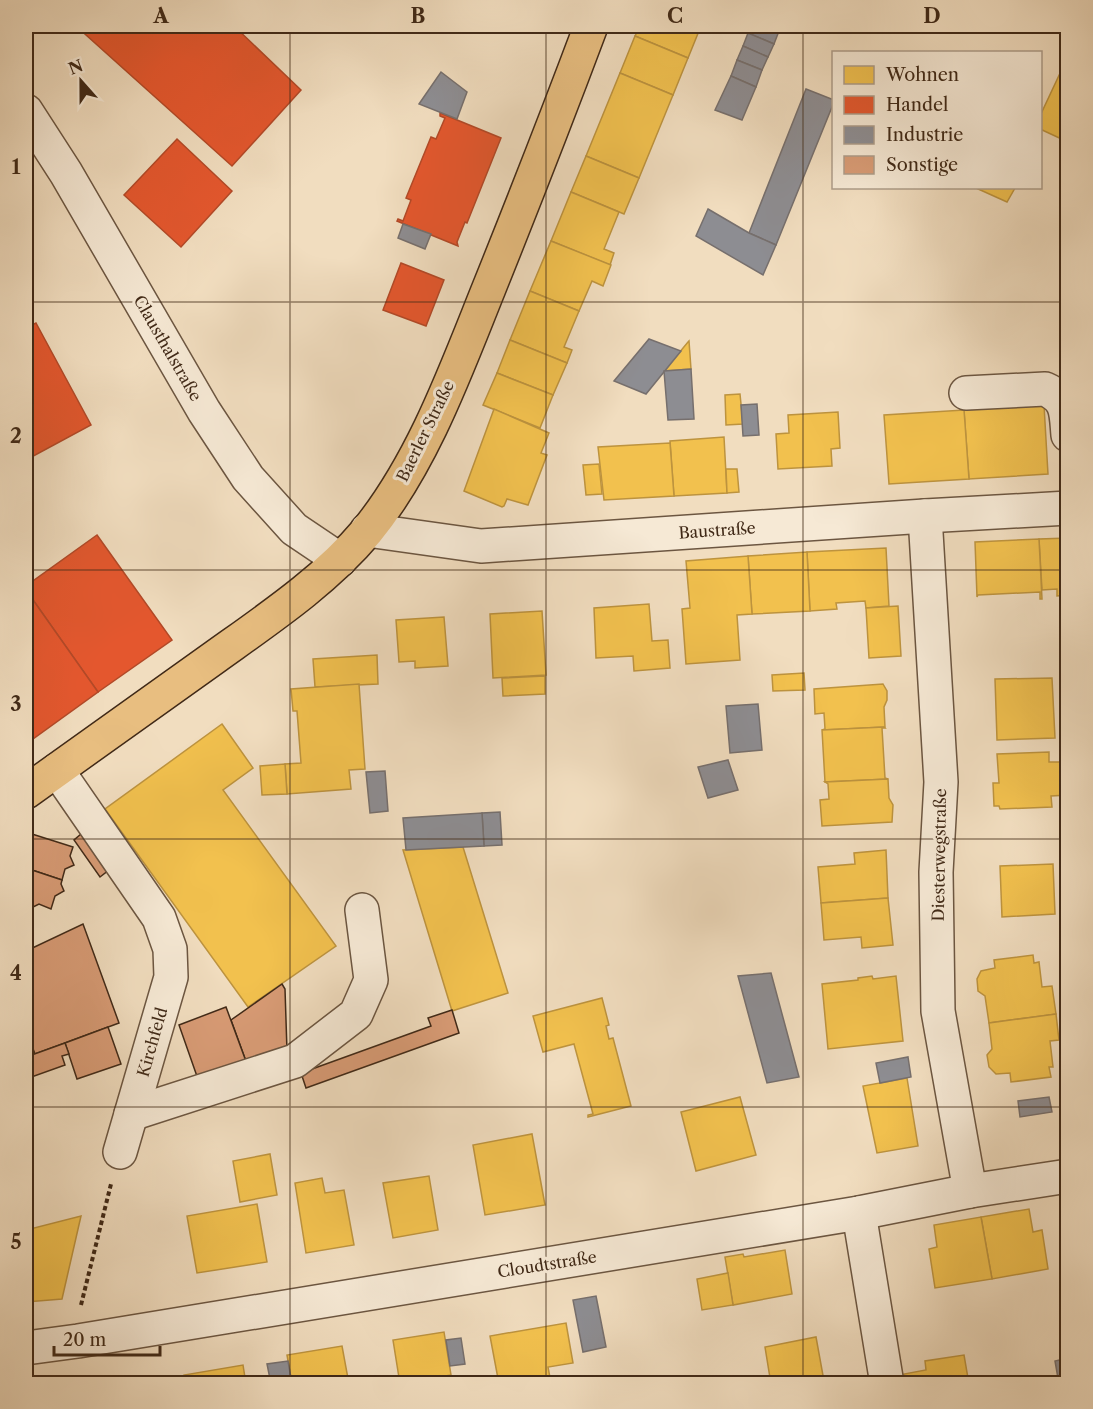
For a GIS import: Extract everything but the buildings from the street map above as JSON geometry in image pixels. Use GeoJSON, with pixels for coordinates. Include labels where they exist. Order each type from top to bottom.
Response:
{"type":"FeatureCollection","features":[{"type":"Feature","properties":{"kind":"main road","name":"Baerler Straße"},"geometry":{"type":"LineString","coordinates":[[26,792],[275,614],[340,560],[367,530],[404,480],[477,318],[591,26]]}},
{"type":"Feature","properties":{"kind":"street","name":"Clausthalstraße"},"geometry":{"type":"LineString","coordinates":[[26,111],[66,173],[204,411],[248,478],[294,529],[340,560]]}},
{"type":"Feature","properties":{"kind":"street"},"geometry":{"type":"LineString","coordinates":[[966,393],[1045,389],[1062,400],[1066,409],[1068,435]]}},
{"type":"Feature","properties":{"kind":"street","name":"Baustraße"},"geometry":{"type":"LineString","coordinates":[[367,530],[482,546],[1068,508]]}},
{"type":"Feature","properties":{"kind":"street","name":"Diesterwegstraße"},"geometry":{"type":"LineString","coordinates":[[925,516],[941,782],[936,872],[938,1011],[970,1191]]}},
{"type":"Feature","properties":{"kind":"street","name":"Kirchfeld"},"geometry":{"type":"LineString","coordinates":[[57,770],[159,918],[170,949],[171,977],[120,1152]]}},
{"type":"Feature","properties":{"kind":"street"},"geometry":{"type":"LineString","coordinates":[[131,1114],[296,1061],[356,1014],[370,981],[362,910]]}},
{"type":"Feature","properties":{"kind":"street","name":"Cloudtstraße"},"geometry":{"type":"LineString","coordinates":[[26,1348],[859,1213],[970,1191],[1068,1176]]}},
{"type":"Feature","properties":{"kind":"street"},"geometry":{"type":"LineString","coordinates":[[859,1213],[887,1383]]}},
{"type":"Feature","properties":{"kind":"path"},"geometry":{"type":"LineString","coordinates":[[78,1341],[81,1305],[120,1152]]}}]}
